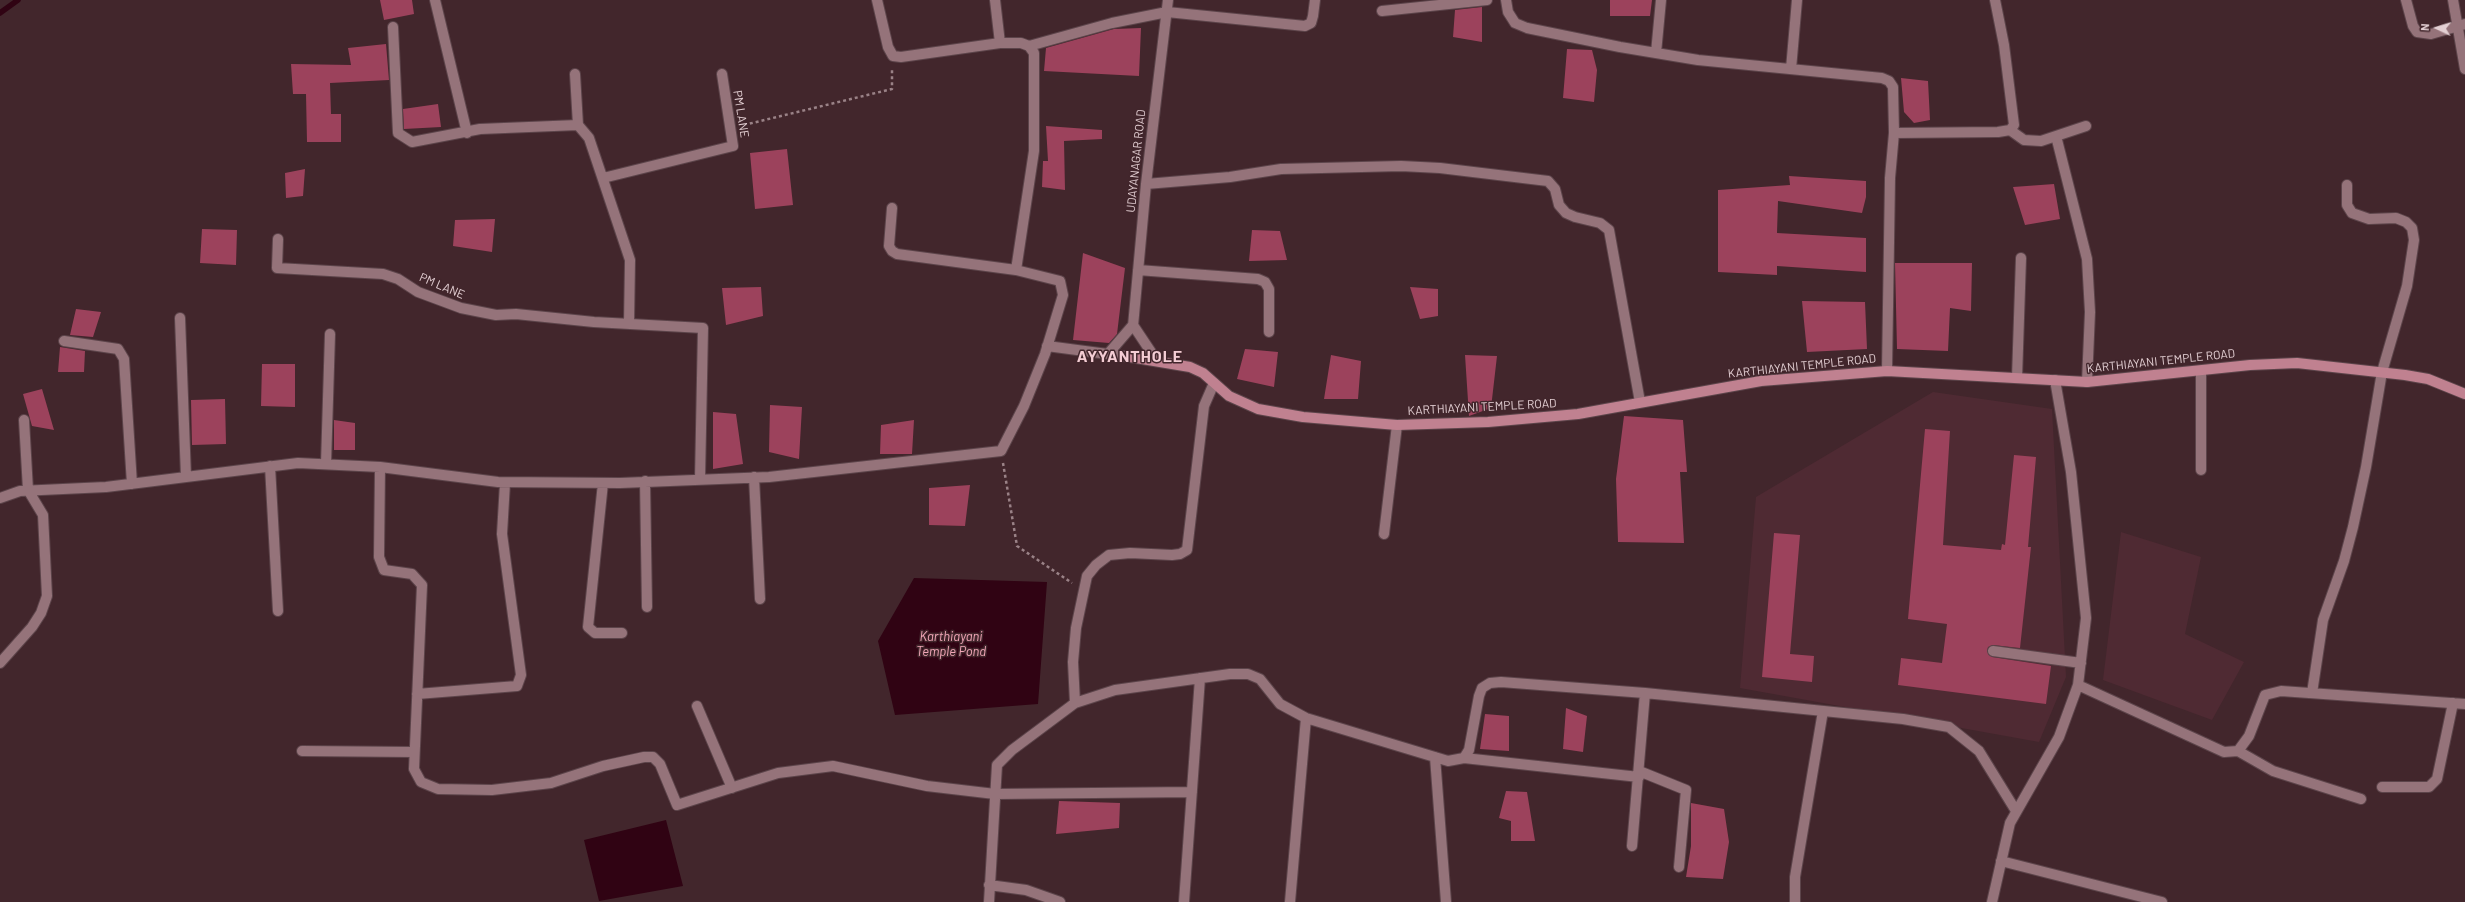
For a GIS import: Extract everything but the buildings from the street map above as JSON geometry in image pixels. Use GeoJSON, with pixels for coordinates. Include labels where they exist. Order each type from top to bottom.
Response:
{"type":"FeatureCollection","features":[{"type":"Feature","properties":{"kind":"main road","name":"KARTHIAYANI TEMPLE ROAD"},"geometry":{"type":"LineString","coordinates":[[1130,357],[1190,367],[1203,373],[1234,398],[1258,409],[1303,417],[1398,425],[1488,422],[1578,414],[1761,381],[1887,371],[2087,382],[2250,365],[2297,363],[2382,372],[2428,379],[2465,394]]}},
{"type":"Feature","properties":{"kind":"street"},"geometry":{"type":"LineString","coordinates":[[435,0],[467,133]]}},
{"type":"Feature","properties":{"kind":"street"},"geometry":{"type":"LineString","coordinates":[[877,0],[888,47],[893,56],[901,57],[1000,42],[1021,42],[1029,46],[1034,53],[1034,151],[1016,270]]}},
{"type":"Feature","properties":{"kind":"street"},"geometry":{"type":"LineString","coordinates":[[995,0],[1000,42]]}},
{"type":"Feature","properties":{"kind":"street","name":"UDAYANAGAR ROAD"},"geometry":{"type":"LineString","coordinates":[[1133,325],[1146,184],[1168,0]]}},
{"type":"Feature","properties":{"kind":"street"},"geometry":{"type":"LineString","coordinates":[[1029,46],[1112,23],[1167,12],[1305,26],[1311,23],[1314,0]]}},
{"type":"Feature","properties":{"kind":"street"},"geometry":{"type":"LineString","coordinates":[[1382,11],[1487,0]]}},
{"type":"Feature","properties":{"kind":"street"},"geometry":{"type":"LineString","coordinates":[[1506,0],[1508,12],[1515,23],[1528,28],[1698,60],[1882,78],[1889,81],[1893,88],[1894,133],[1890,178],[1887,371]]}},
{"type":"Feature","properties":{"kind":"street"},"geometry":{"type":"LineString","coordinates":[[1656,53],[1662,0]]}},
{"type":"Feature","properties":{"kind":"street"},"geometry":{"type":"LineString","coordinates":[[1791,69],[1797,0]]}},
{"type":"Feature","properties":{"kind":"street"},"geometry":{"type":"LineString","coordinates":[[1894,133],[1998,132],[2010,130],[2014,125],[1995,0]]}},
{"type":"Feature","properties":{"kind":"street"},"geometry":{"type":"LineString","coordinates":[[2406,0],[2413,26],[2417,32],[2431,34],[2461,25]]}},
{"type":"Feature","properties":{"kind":"street"},"geometry":{"type":"LineString","coordinates":[[2453,0],[2461,25],[2465,69]]}},
{"type":"Feature","properties":{"kind":"street"},"geometry":{"type":"LineString","coordinates":[[393,27],[398,133],[412,142],[480,130],[578,125]]}},
{"type":"Feature","properties":{"kind":"street"},"geometry":{"type":"LineString","coordinates":[[575,74],[578,125],[589,138],[630,260],[629,324]]}},
{"type":"Feature","properties":{"kind":"street","name":"PM LANE"},"geometry":{"type":"LineString","coordinates":[[603,178],[733,146],[722,74]]}},
{"type":"Feature","properties":{"kind":"street"},"geometry":{"type":"LineString","coordinates":[[2010,130],[2024,140],[2041,141],[2086,126]]}},
{"type":"Feature","properties":{"kind":"street"},"geometry":{"type":"LineString","coordinates":[[2056,136],[2087,259],[2090,312],[2087,382]]}},
{"type":"Feature","properties":{"kind":"street"},"geometry":{"type":"LineString","coordinates":[[1146,184],[1230,177],[1281,169],[1401,166],[1440,168],[1548,181],[1555,189],[1559,205],[1566,213],[1575,217],[1600,223],[1609,230],[1640,402]]}},
{"type":"Feature","properties":{"kind":"street"},"geometry":{"type":"LineString","coordinates":[[2312,693],[2321,627],[2344,561],[2353,527],[2366,467],[2382,372],[2407,286],[2414,240],[2412,228],[2406,222],[2396,218],[2369,219],[2352,213],[2347,205],[2346,185]]}},
{"type":"Feature","properties":{"kind":"street"},"geometry":{"type":"LineString","coordinates":[[0,498],[20,491],[28,490],[132,484],[298,463],[380,467],[505,482],[603,483],[754,477],[1001,451],[1024,406],[1047,346],[1062,295],[1060,281],[1016,270],[897,254],[892,251],[889,246],[892,208]]}},
{"type":"Feature","properties":{"kind":"street","name":"PM LANE"},"geometry":{"type":"LineString","coordinates":[[278,240],[277,268],[281,270],[384,274],[398,279],[418,292],[461,308],[496,315],[516,314],[629,324],[703,328],[700,479]]}},
{"type":"Feature","properties":{"kind":"street"},"geometry":{"type":"LineString","coordinates":[[2017,378],[2021,258]]}},
{"type":"Feature","properties":{"kind":"street"},"geometry":{"type":"LineString","coordinates":[[1138,270],[1258,279],[1266,282],[1269,289],[1269,332]]}},
{"type":"Feature","properties":{"kind":"street"},"geometry":{"type":"LineString","coordinates":[[180,318],[186,478]]}},
{"type":"Feature","properties":{"kind":"street"},"geometry":{"type":"LineString","coordinates":[[1108,354],[1133,325],[1157,361]]}},
{"type":"Feature","properties":{"kind":"street"},"geometry":{"type":"LineString","coordinates":[[326,464],[330,334]]}},
{"type":"Feature","properties":{"kind":"street"},"geometry":{"type":"LineString","coordinates":[[64,341],[118,348],[124,360],[132,484]]}},
{"type":"Feature","properties":{"kind":"street"},"geometry":{"type":"LineString","coordinates":[[1047,346],[1130,357]]}},
{"type":"Feature","properties":{"kind":"street"},"geometry":{"type":"LineString","coordinates":[[2201,371],[2201,470]]}},
{"type":"Feature","properties":{"kind":"street"},"geometry":{"type":"LineString","coordinates":[[1992,902],[2010,823],[2059,737],[2078,685],[2081,663],[2086,618],[2071,472],[2055,380]]}},
{"type":"Feature","properties":{"kind":"street"},"geometry":{"type":"LineString","coordinates":[[1075,703],[1074,655],[1083,590],[1087,576],[1096,565],[1109,555],[1130,552],[1172,555],[1180,554],[1187,550],[1204,406],[1214,383]]}},
{"type":"Feature","properties":{"kind":"street"},"geometry":{"type":"LineString","coordinates":[[0,663],[32,626],[41,613],[47,596],[43,515],[28,490],[24,420]]}},
{"type":"Feature","properties":{"kind":"street"},"geometry":{"type":"LineString","coordinates":[[1384,534],[1398,425]]}},
{"type":"Feature","properties":{"kind":"street"},"geometry":{"type":"LineString","coordinates":[[270,466],[278,611]]}},
{"type":"Feature","properties":{"kind":"street"},"geometry":{"type":"LineString","coordinates":[[380,467],[379,557],[384,570],[412,574],[422,585],[414,769],[421,782],[438,789],[492,790],[551,783],[644,757],[653,757],[660,764],[677,804],[778,773],[833,766],[927,786],[995,794],[1192,792]]}},
{"type":"Feature","properties":{"kind":"street"},"geometry":{"type":"LineString","coordinates":[[754,477],[760,598]]}},
{"type":"Feature","properties":{"kind":"street"},"geometry":{"type":"LineString","coordinates":[[645,481],[647,607]]}},
{"type":"Feature","properties":{"kind":"street"},"geometry":{"type":"LineString","coordinates":[[417,694],[517,686],[521,675],[502,534],[505,482]]}},
{"type":"Feature","properties":{"kind":"street"},"geometry":{"type":"LineString","coordinates":[[603,483],[588,627],[595,633],[622,633]]}},
{"type":"Feature","properties":{"kind":"street"},"geometry":{"type":"LineString","coordinates":[[1993,651],[2081,663]]}},
{"type":"Feature","properties":{"kind":"street"},"geometry":{"type":"LineString","coordinates":[[989,902],[997,765],[1012,750],[1075,703],[1115,690],[1230,674],[1248,674],[1260,679],[1280,704],[1306,718],[1435,757],[1448,760],[1464,758],[1639,774],[1686,790],[1679,867]]}},
{"type":"Feature","properties":{"kind":"street"},"geometry":{"type":"LineString","coordinates":[[1184,902],[1200,678]]}},
{"type":"Feature","properties":{"kind":"street"},"geometry":{"type":"LineString","coordinates":[[1464,758],[1469,750],[1479,696],[1482,688],[1490,682],[1645,693],[1904,719],[1949,727],[1979,751],[2016,812]]}},
{"type":"Feature","properties":{"kind":"street"},"geometry":{"type":"LineString","coordinates":[[2078,685],[2224,752],[2238,751],[2274,771],[2361,799]]}},
{"type":"Feature","properties":{"kind":"street"},"geometry":{"type":"LineString","coordinates":[[2238,751],[2249,736],[2265,695],[2281,691],[2465,704]]}},
{"type":"Feature","properties":{"kind":"street"},"geometry":{"type":"LineString","coordinates":[[1632,846],[1645,693]]}},
{"type":"Feature","properties":{"kind":"street"},"geometry":{"type":"LineString","coordinates":[[2382,788],[2429,788],[2437,779],[2453,703]]}},
{"type":"Feature","properties":{"kind":"street"},"geometry":{"type":"LineString","coordinates":[[697,706],[732,788]]}},
{"type":"Feature","properties":{"kind":"street"},"geometry":{"type":"LineString","coordinates":[[1795,902],[1795,877],[1822,711]]}},
{"type":"Feature","properties":{"kind":"street"},"geometry":{"type":"LineString","coordinates":[[1290,902],[1306,718]]}},
{"type":"Feature","properties":{"kind":"street"},"geometry":{"type":"LineString","coordinates":[[302,751],[414,752]]}},
{"type":"Feature","properties":{"kind":"street"},"geometry":{"type":"LineString","coordinates":[[1435,757],[1446,902]]}},
{"type":"Feature","properties":{"kind":"street"},"geometry":{"type":"LineString","coordinates":[[2001,861],[2162,902]]}},
{"type":"Feature","properties":{"kind":"street"},"geometry":{"type":"LineString","coordinates":[[990,885],[1026,890],[1060,902]]}},
{"type":"Feature","properties":{"kind":"path"},"geometry":{"type":"LineString","coordinates":[[730,129],[892,89],[893,56]]}},
{"type":"Feature","properties":{"kind":"path"},"geometry":{"type":"LineString","coordinates":[[1001,451],[1016,546],[1083,590]]}},
{"type":"Feature","properties":{"kind":"shaded area"},"geometry":{"type":"Polygon","coordinates":[[[1933,392],[2052,409],[2066,677],[2039,742],[1740,688],[1756,497],[1933,392]]]}},
{"type":"Feature","properties":{"kind":"shaded area"},"geometry":{"type":"Polygon","coordinates":[[[2121,532],[2201,557],[2185,634],[2244,662],[2212,720],[2103,680],[2121,532]]]}},
{"type":"Feature","properties":{"kind":"water","name":"Karthiayani Temple Pond"},"geometry":{"type":"Polygon","coordinates":[[[914,578],[1047,582],[1038,704],[895,715],[878,641],[914,578]]]}},
{"type":"Feature","properties":{"kind":"water"},"geometry":{"type":"Polygon","coordinates":[[[666,820],[683,886],[599,901],[584,840],[666,820]]]}},
{"type":"Feature","properties":{"kind":"waterway"},"geometry":{"type":"LineString","coordinates":[[0,13],[18,0]]}},
{"type":"Feature","properties":{"kind":"district","name":"AYYANTHOLE"},"geometry":{"type":"Point","coordinates":[1130,357]}}]}
